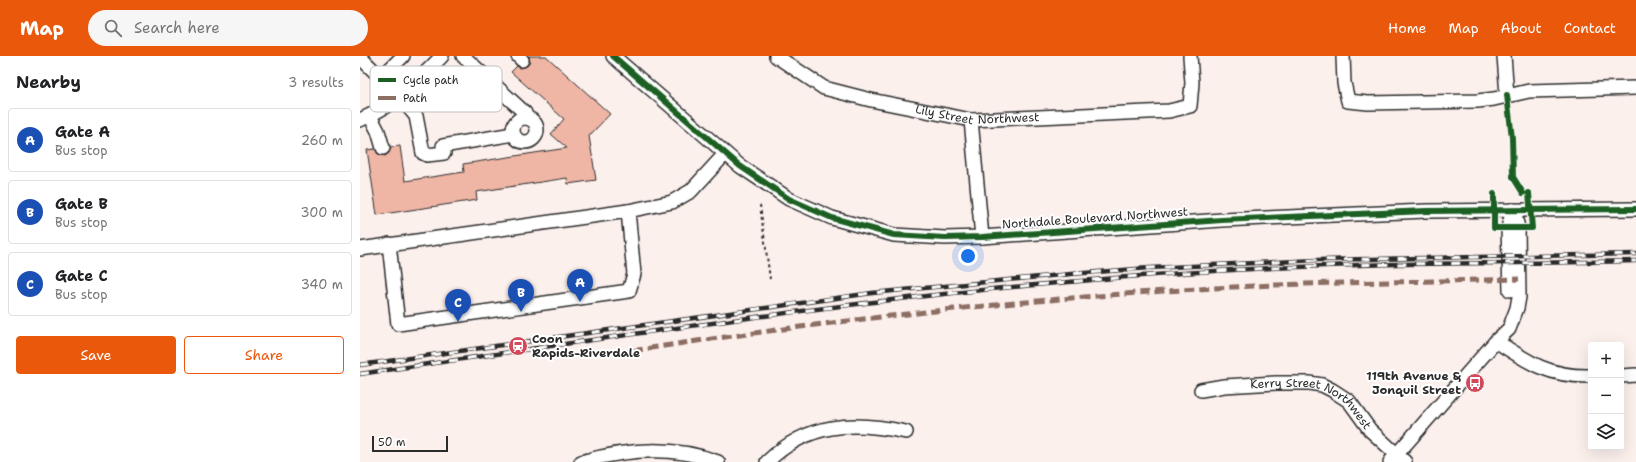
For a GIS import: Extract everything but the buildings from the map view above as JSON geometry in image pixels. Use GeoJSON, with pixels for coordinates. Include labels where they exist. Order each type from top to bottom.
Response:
{"type":"FeatureCollection","features":[{"type":"Feature","properties":{"kind":"street"},"geometry":{"type":"LineString","coordinates":[[393,66],[403,56]]}},
{"type":"Feature","properties":{"kind":"street"},"geometry":{"type":"LineString","coordinates":[[432,66],[442,56]]}},
{"type":"Feature","properties":{"kind":"street"},"geometry":{"type":"LineString","coordinates":[[463,56],[474,66]]}},
{"type":"Feature","properties":{"kind":"street","name":"Northdale Boulevard Northwest"},"geometry":{"type":"LineString","coordinates":[[613,56],[725,154],[789,199],[832,218],[894,235],[945,238],[982,237],[1222,220],[1426,211],[1636,209]]}},
{"type":"Feature","properties":{"kind":"street","name":"Lily Street Northwest"},"geometry":{"type":"LineString","coordinates":[[776,56],[824,88],[871,100],[971,120],[1169,110],[1190,106],[1192,84],[1190,56]]}},
{"type":"Feature","properties":{"kind":"street"},"geometry":{"type":"LineString","coordinates":[[1343,56],[1344,84],[1348,101],[1368,103],[1478,101],[1494,99],[1529,90],[1636,88]]}},
{"type":"Feature","properties":{"kind":"street"},"geometry":{"type":"LineString","coordinates":[[1504,56],[1507,95]]}},
{"type":"Feature","properties":{"kind":"street"},"geometry":{"type":"LineString","coordinates":[[360,58],[370,68]]}},
{"type":"Feature","properties":{"kind":"street"},"geometry":{"type":"LineString","coordinates":[[502,92],[525,113],[526,118]]}},
{"type":"Feature","properties":{"kind":"street"},"geometry":{"type":"LineString","coordinates":[[374,112],[365,118],[378,131],[383,148]]}},
{"type":"Feature","properties":{"kind":"street"},"geometry":{"type":"LineString","coordinates":[[413,112],[416,116],[423,152],[427,155],[444,153],[443,146],[513,134]]}},
{"type":"Feature","properties":{"kind":"street"},"geometry":{"type":"LineString","coordinates":[[522,118],[526,118],[530,119],[535,125],[536,132],[533,139],[522,142],[513,134],[514,126],[522,118]]}},
{"type":"Feature","properties":{"kind":"street"},"geometry":{"type":"LineString","coordinates":[[971,120],[982,237]]}},
{"type":"Feature","properties":{"kind":"street"},"geometry":{"type":"LineString","coordinates":[[360,248],[628,211],[672,202],[691,191],[725,154]]}},
{"type":"Feature","properties":{"kind":"street"},"geometry":{"type":"LineString","coordinates":[[1397,460],[1496,341],[1510,296],[1508,228],[1513,210]]}},
{"type":"Feature","properties":{"kind":"street"},"geometry":{"type":"LineString","coordinates":[[389,244],[398,324],[629,291],[634,274],[628,211]]}},
{"type":"Feature","properties":{"kind":"street"},"geometry":{"type":"LineString","coordinates":[[1496,341],[1522,358],[1553,373],[1567,376],[1588,376]]}},
{"type":"Feature","properties":{"kind":"street"},"geometry":{"type":"LineString","coordinates":[[1624,376],[1636,375]]}},
{"type":"Feature","properties":{"kind":"street","name":"Kerry Street Northwest"},"geometry":{"type":"LineString","coordinates":[[1201,390],[1224,386],[1276,383],[1309,383],[1322,385],[1349,401],[1365,424],[1397,460]]}},
{"type":"Feature","properties":{"kind":"street"},"geometry":{"type":"LineString","coordinates":[[768,462],[785,447],[802,437],[819,430],[857,425],[882,427],[906,432]]}},
{"type":"Feature","properties":{"kind":"street"},"geometry":{"type":"LineString","coordinates":[[581,462],[595,458],[629,453],[665,450],[701,455],[718,462]]}},
{"type":"Feature","properties":{"kind":"path"},"geometry":{"type":"LineString","coordinates":[[760,205],[770,279]]}},
{"type":"Feature","properties":{"kind":"railway"},"geometry":{"type":"LineString","coordinates":[[360,365],[872,293],[1071,274],[1149,268],[1317,260],[1636,254]]}},
{"type":"Feature","properties":{"kind":"railway"},"geometry":{"type":"LineString","coordinates":[[360,374],[803,311],[980,290],[1110,278],[1192,272],[1316,266],[1636,261]]}},
{"type":"Feature","properties":{"kind":"marked path"},"geometry":{"type":"LineString","coordinates":[[618,353],[695,341],[848,321],[1079,297],[1269,285],[1519,279]]}},
{"type":"Feature","properties":{"kind":"cycle path"},"geometry":{"type":"LineString","coordinates":[[613,56],[740,166],[789,199],[832,218],[894,235],[945,238],[982,237],[1222,220],[1426,211],[1636,209]]}},
{"type":"Feature","properties":{"kind":"cycle path"},"geometry":{"type":"LineString","coordinates":[[1507,95],[1512,138],[1513,177],[1523,193]]}},
{"type":"Feature","properties":{"kind":"cycle path"},"geometry":{"type":"LineString","coordinates":[[1494,194],[1494,228],[1532,228],[1529,193]]}},
{"type":"Feature","properties":{"kind":"place","name":"Gate A"},"geometry":{"type":"Point","coordinates":[580,302]}},
{"type":"Feature","properties":{"kind":"place","name":"Gate B"},"geometry":{"type":"Point","coordinates":[521,312]}},
{"type":"Feature","properties":{"kind":"place","name":"Gate C"},"geometry":{"type":"Point","coordinates":[458,322]}},
{"type":"Feature","properties":{"kind":"place","name":"Coon Rapids-Riverdale"},"geometry":{"type":"Point","coordinates":[518,346]}},
{"type":"Feature","properties":{"kind":"place","name":"119th Avenue & Jonquil Street"},"geometry":{"type":"Point","coordinates":[1475,383]}}]}
